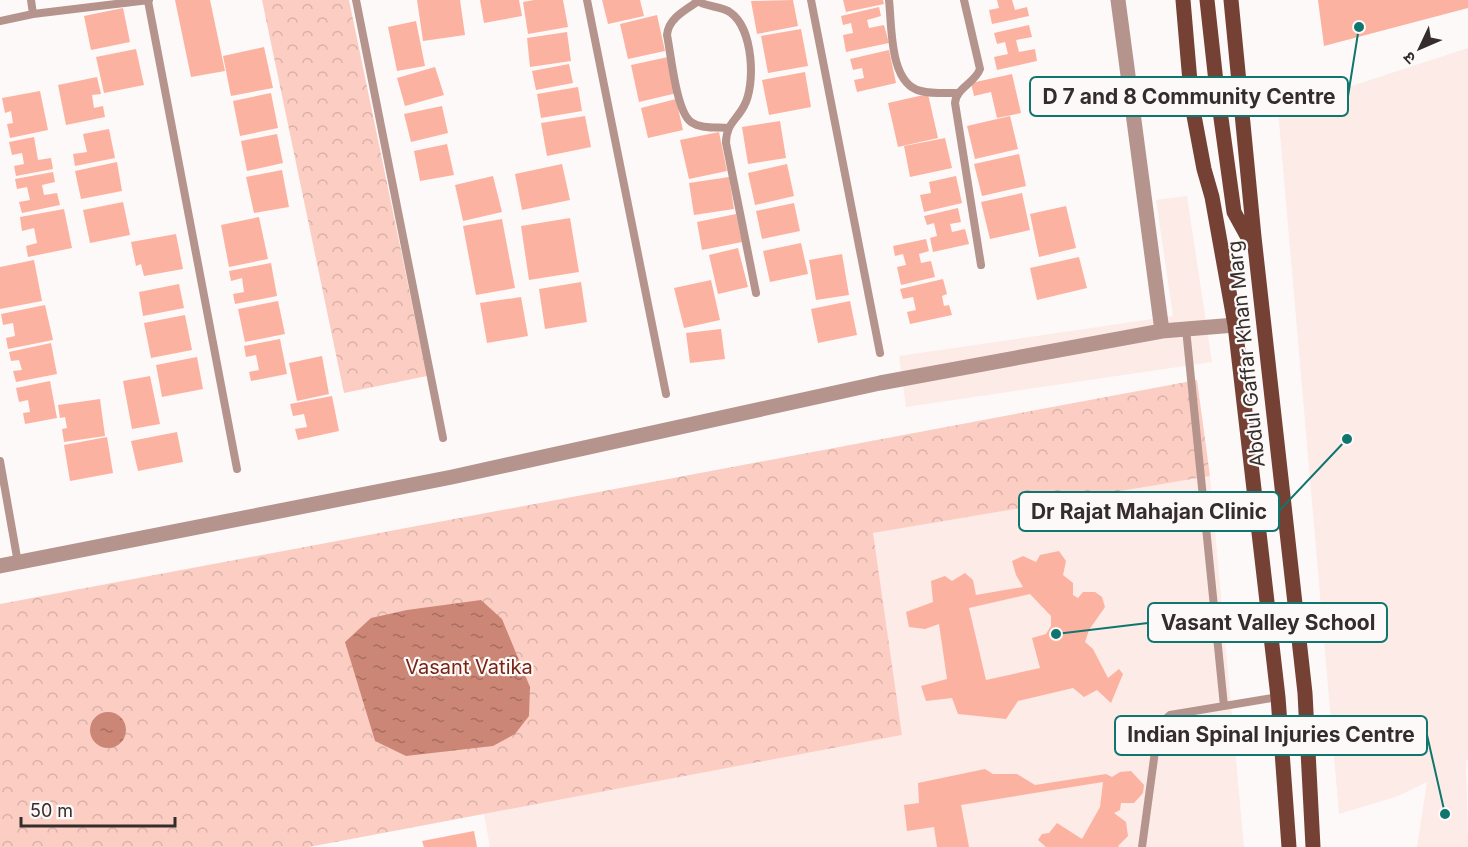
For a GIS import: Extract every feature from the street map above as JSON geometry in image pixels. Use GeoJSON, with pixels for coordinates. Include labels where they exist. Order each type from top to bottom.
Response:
{"type":"FeatureCollection","features":[{"type":"Feature","properties":{"kind":"main road","name":"Abdul Gaffar Khan Marg"},"geometry":{"type":"LineString","coordinates":[[1183,0],[1192,105],[1204,169],[1212,197],[1235,325],[1278,697],[1289,847]]}},
{"type":"Feature","properties":{"kind":"main road"},"geometry":{"type":"LineString","coordinates":[[1207,0],[1234,212],[1255,250]]}},
{"type":"Feature","properties":{"kind":"main road","name":"Abdul Gaffar Khan Marg"},"geometry":{"type":"LineString","coordinates":[[1231,0],[1255,250],[1305,693],[1313,847]]}},
{"type":"Feature","properties":{"kind":"street"},"geometry":{"type":"LineString","coordinates":[[1119,0],[1162,331]]}},
{"type":"Feature","properties":{"kind":"street"},"geometry":{"type":"LineString","coordinates":[[0,566],[452,477],[880,384],[1162,331],[1235,325]]}},
{"type":"Feature","properties":{"kind":"lane"},"geometry":{"type":"LineString","coordinates":[[31,0],[33,14]]}},
{"type":"Feature","properties":{"kind":"lane"},"geometry":{"type":"LineString","coordinates":[[0,21],[33,14],[148,0],[237,469]]}},
{"type":"Feature","properties":{"kind":"lane"},"geometry":{"type":"LineString","coordinates":[[356,0],[443,438]]}},
{"type":"Feature","properties":{"kind":"lane"},"geometry":{"type":"LineString","coordinates":[[587,0],[666,394]]}},
{"type":"Feature","properties":{"kind":"lane"},"geometry":{"type":"LineString","coordinates":[[811,0],[880,353]]}},
{"type":"Feature","properties":{"kind":"lane"},"geometry":{"type":"LineString","coordinates":[[889,0],[893,45],[903,79],[910,87],[919,91],[958,93]]}},
{"type":"Feature","properties":{"kind":"lane"},"geometry":{"type":"LineString","coordinates":[[964,0],[980,69],[975,78],[958,93],[955,103],[981,265]]}},
{"type":"Feature","properties":{"kind":"lane"},"geometry":{"type":"LineString","coordinates":[[728,128],[702,126],[690,121],[684,115],[680,101],[667,35],[668,28],[680,14],[697,1],[731,13],[745,33],[749,50],[749,93],[743,107],[728,128],[726,142],[756,293]]}},
{"type":"Feature","properties":{"kind":"lane"},"geometry":{"type":"LineString","coordinates":[[1186,329],[1224,706]]}},
{"type":"Feature","properties":{"kind":"lane"},"geometry":{"type":"LineString","coordinates":[[0,461],[18,563]]}},
{"type":"Feature","properties":{"kind":"lane"},"geometry":{"type":"LineString","coordinates":[[1142,847],[1158,729],[1163,721],[1170,715],[1278,697]]}},
{"type":"Feature","properties":{"kind":"shaded area"},"geometry":{"type":"Polygon","coordinates":[[[1468,48],[1468,760],[1466,761],[1468,847],[1417,847],[1427,782],[1398,796],[1339,814],[1278,110],[1468,48]]]}},
{"type":"Feature","properties":{"kind":"shaded area"},"geometry":{"type":"Polygon","coordinates":[[[1187,196],[1212,362],[906,407],[899,356],[1173,316],[1156,200],[1187,196]]]}},
{"type":"Feature","properties":{"kind":"shaded area"},"geometry":{"type":"Polygon","coordinates":[[[1210,476],[1244,847],[490,847],[484,814],[902,735],[872,533],[1210,476]]]}},
{"type":"Feature","properties":{"kind":"green space"},"geometry":{"type":"Polygon","coordinates":[[[262,0],[349,0],[427,376],[344,393],[262,0]]]}},
{"type":"Feature","properties":{"kind":"green space","name":"Vasant Vatika"},"geometry":{"type":"Polygon","coordinates":[[[1197,380],[1210,476],[873,533],[902,735],[309,847],[0,847],[0,604],[1197,380]]]}},
{"type":"Feature","properties":{"kind":"water"},"geometry":{"type":"Polygon","coordinates":[[[481,600],[502,619],[530,687],[529,716],[515,734],[493,746],[406,756],[375,741],[345,642],[371,618],[407,610],[481,600]]]}},
{"type":"Feature","properties":{"kind":"water"},"geometry":{"type":"Polygon","coordinates":[[[108,712],[121,717],[126,730],[121,743],[108,748],[95,743],[90,730],[95,717],[108,712]]]}},
{"type":"Feature","properties":{"kind":"building"},"geometry":{"type":"Polygon","coordinates":[[[175,0],[210,0],[225,71],[191,77],[175,0]]]}},
{"type":"Feature","properties":{"kind":"building"},"geometry":{"type":"Polygon","coordinates":[[[417,0],[460,0],[465,35],[423,41],[417,0]]]}},
{"type":"Feature","properties":{"kind":"building"},"geometry":{"type":"Polygon","coordinates":[[[480,0],[519,0],[522,16],[484,23],[480,0]]]}},
{"type":"Feature","properties":{"kind":"building"},"geometry":{"type":"Polygon","coordinates":[[[563,0],[568,27],[528,34],[523,2],[563,0]]]}},
{"type":"Feature","properties":{"kind":"building"},"geometry":{"type":"Polygon","coordinates":[[[602,0],[640,0],[644,16],[608,24],[602,0]]]}},
{"type":"Feature","properties":{"kind":"building"},"geometry":{"type":"Polygon","coordinates":[[[793,0],[798,26],[757,34],[751,1],[793,0]]]}},
{"type":"Feature","properties":{"kind":"building"},"geometry":{"type":"Polygon","coordinates":[[[843,0],[883,0],[884,4],[846,12],[843,0]]]}},
{"type":"Feature","properties":{"kind":"building"},"geometry":{"type":"Polygon","coordinates":[[[997,0],[1012,0],[1015,10],[1027,7],[1029,16],[992,24],[989,10],[999,8],[997,0]]]}},
{"type":"Feature","properties":{"kind":"building"},"geometry":{"type":"Polygon","coordinates":[[[1318,0],[1468,0],[1468,8],[1324,46],[1318,0]]]}},
{"type":"Feature","properties":{"kind":"building"},"geometry":{"type":"Polygon","coordinates":[[[879,7],[881,16],[867,20],[869,28],[884,25],[889,43],[846,52],[843,35],[853,33],[851,23],[843,25],[841,16],[879,7]]]}},
{"type":"Feature","properties":{"kind":"building"},"geometry":{"type":"Polygon","coordinates":[[[123,8],[130,42],[91,50],[84,16],[123,8]]]}},
{"type":"Feature","properties":{"kind":"building"},"geometry":{"type":"Polygon","coordinates":[[[657,15],[665,51],[628,59],[620,24],[657,15]]]}},
{"type":"Feature","properties":{"kind":"building"},"geometry":{"type":"Polygon","coordinates":[[[416,21],[425,66],[397,71],[388,27],[416,21]]]}},
{"type":"Feature","properties":{"kind":"building"},"geometry":{"type":"Polygon","coordinates":[[[1029,25],[1032,37],[1016,40],[1019,52],[1035,49],[1037,61],[997,70],[994,57],[1008,54],[1005,42],[997,44],[994,33],[1029,25]]]}},
{"type":"Feature","properties":{"kind":"building"},"geometry":{"type":"Polygon","coordinates":[[[801,29],[808,66],[768,73],[761,36],[801,29]]]}},
{"type":"Feature","properties":{"kind":"building"},"geometry":{"type":"Polygon","coordinates":[[[567,32],[571,61],[530,67],[527,38],[567,32]]]}},
{"type":"Feature","properties":{"kind":"building"},"geometry":{"type":"Polygon","coordinates":[[[264,47],[273,88],[231,96],[223,56],[264,47]]]}},
{"type":"Feature","properties":{"kind":"building"},"geometry":{"type":"Polygon","coordinates":[[[136,49],[144,85],[104,93],[96,57],[136,49]]]}},
{"type":"Feature","properties":{"kind":"building"},"geometry":{"type":"Polygon","coordinates":[[[889,50],[896,83],[857,92],[854,80],[864,78],[862,68],[853,70],[850,59],[889,50]]]}},
{"type":"Feature","properties":{"kind":"building"},"geometry":{"type":"Polygon","coordinates":[[[668,57],[677,93],[639,102],[631,65],[668,57]]]}},
{"type":"Feature","properties":{"kind":"building"},"geometry":{"type":"Polygon","coordinates":[[[569,64],[573,83],[536,90],[532,71],[569,64]]]}},
{"type":"Feature","properties":{"kind":"building"},"geometry":{"type":"Polygon","coordinates":[[[435,67],[444,95],[405,106],[397,78],[435,67]]]}},
{"type":"Feature","properties":{"kind":"building"},"geometry":{"type":"Polygon","coordinates":[[[805,72],[811,107],[769,115],[762,80],[805,72]]]}},
{"type":"Feature","properties":{"kind":"building"},"geometry":{"type":"Polygon","coordinates":[[[1012,74],[1021,113],[997,118],[991,92],[974,96],[971,83],[1012,74]]]}},
{"type":"Feature","properties":{"kind":"building"},"geometry":{"type":"Polygon","coordinates":[[[97,77],[101,94],[92,95],[94,108],[103,106],[105,117],[66,125],[58,85],[97,77]]]}},
{"type":"Feature","properties":{"kind":"building"},"geometry":{"type":"Polygon","coordinates":[[[578,87],[582,111],[541,118],[537,94],[578,87]]]}},
{"type":"Feature","properties":{"kind":"building"},"geometry":{"type":"Polygon","coordinates":[[[40,91],[48,130],[10,138],[7,124],[13,123],[11,111],[5,113],[2,98],[40,91]]]}},
{"type":"Feature","properties":{"kind":"building"},"geometry":{"type":"Polygon","coordinates":[[[271,93],[278,128],[240,136],[233,101],[271,93]]]}},
{"type":"Feature","properties":{"kind":"building"},"geometry":{"type":"Polygon","coordinates":[[[928,94],[938,138],[898,147],[888,103],[928,94]]]}},
{"type":"Feature","properties":{"kind":"building"},"geometry":{"type":"Polygon","coordinates":[[[676,99],[683,130],[648,138],[641,108],[676,99]]]}},
{"type":"Feature","properties":{"kind":"building"},"geometry":{"type":"Polygon","coordinates":[[[442,106],[448,133],[411,142],[404,114],[442,106]]]}},
{"type":"Feature","properties":{"kind":"building"},"geometry":{"type":"Polygon","coordinates":[[[585,116],[591,147],[547,156],[541,123],[585,116]]]}},
{"type":"Feature","properties":{"kind":"building"},"geometry":{"type":"Polygon","coordinates":[[[1010,116],[1018,149],[975,159],[967,126],[1010,116]]]}},
{"type":"Feature","properties":{"kind":"building"},"geometry":{"type":"Polygon","coordinates":[[[780,121],[786,158],[748,164],[742,127],[780,121]]]}},
{"type":"Feature","properties":{"kind":"building"},"geometry":{"type":"Polygon","coordinates":[[[109,129],[115,158],[75,166],[73,154],[87,152],[83,134],[109,129]]]}},
{"type":"Feature","properties":{"kind":"building"},"geometry":{"type":"Polygon","coordinates":[[[719,132],[727,171],[689,179],[680,140],[719,132]]]}},
{"type":"Feature","properties":{"kind":"building"},"geometry":{"type":"Polygon","coordinates":[[[277,134],[283,163],[247,171],[241,141],[277,134]]]}},
{"type":"Feature","properties":{"kind":"building"},"geometry":{"type":"Polygon","coordinates":[[[34,137],[38,160],[51,158],[53,169],[16,176],[14,166],[24,164],[22,153],[12,155],[9,142],[34,137]]]}},
{"type":"Feature","properties":{"kind":"building"},"geometry":{"type":"Polygon","coordinates":[[[945,138],[952,168],[910,177],[904,146],[945,138]]]}},
{"type":"Feature","properties":{"kind":"building"},"geometry":{"type":"Polygon","coordinates":[[[447,144],[454,175],[420,181],[414,151],[447,144]]]}},
{"type":"Feature","properties":{"kind":"building"},"geometry":{"type":"Polygon","coordinates":[[[1019,154],[1026,186],[982,196],[974,164],[1019,154]]]}},
{"type":"Feature","properties":{"kind":"building"},"geometry":{"type":"Polygon","coordinates":[[[117,162],[122,191],[81,199],[75,171],[117,162]]]}},
{"type":"Feature","properties":{"kind":"building"},"geometry":{"type":"Polygon","coordinates":[[[562,164],[570,200],[522,210],[515,174],[562,164]]]}},
{"type":"Feature","properties":{"kind":"building"},"geometry":{"type":"Polygon","coordinates":[[[787,164],[794,196],[755,205],[748,173],[787,164]]]}},
{"type":"Feature","properties":{"kind":"building"},"geometry":{"type":"Polygon","coordinates":[[[282,170],[289,207],[254,213],[246,177],[282,170]]]}},
{"type":"Feature","properties":{"kind":"building"},"geometry":{"type":"Polygon","coordinates":[[[53,172],[55,182],[42,185],[44,195],[57,193],[60,205],[22,213],[19,202],[30,200],[27,187],[17,189],[15,179],[53,172]]]}},
{"type":"Feature","properties":{"kind":"building"},"geometry":{"type":"Polygon","coordinates":[[[493,176],[502,212],[463,221],[455,185],[493,176]]]}},
{"type":"Feature","properties":{"kind":"building"},"geometry":{"type":"Polygon","coordinates":[[[956,176],[962,203],[924,212],[920,195],[931,193],[929,182],[956,176]]]}},
{"type":"Feature","properties":{"kind":"building"},"geometry":{"type":"Polygon","coordinates":[[[729,177],[734,209],[694,215],[689,183],[729,177]]]}},
{"type":"Feature","properties":{"kind":"building"},"geometry":{"type":"Polygon","coordinates":[[[1022,193],[1030,230],[990,239],[981,202],[1022,193]]]}},
{"type":"Feature","properties":{"kind":"building"},"geometry":{"type":"Polygon","coordinates":[[[123,202],[130,235],[90,243],[83,210],[123,202]]]}},
{"type":"Feature","properties":{"kind":"building"},"geometry":{"type":"Polygon","coordinates":[[[794,203],[800,231],[762,239],[756,211],[794,203]]]}},
{"type":"Feature","properties":{"kind":"building"},"geometry":{"type":"Polygon","coordinates":[[[1066,206],[1076,248],[1039,257],[1030,214],[1066,206]]]}},
{"type":"Feature","properties":{"kind":"building"},"geometry":{"type":"Polygon","coordinates":[[[958,208],[961,222],[950,224],[952,232],[965,229],[969,244],[933,252],[930,238],[937,236],[934,223],[927,225],[924,216],[958,208]]]}},
{"type":"Feature","properties":{"kind":"building"},"geometry":{"type":"Polygon","coordinates":[[[64,209],[72,248],[28,257],[26,246],[37,243],[34,228],[22,231],[20,217],[64,209]]]}},
{"type":"Feature","properties":{"kind":"building"},"geometry":{"type":"Polygon","coordinates":[[[736,214],[742,242],[702,250],[697,222],[736,214]]]}},
{"type":"Feature","properties":{"kind":"building"},"geometry":{"type":"Polygon","coordinates":[[[259,217],[268,259],[229,267],[221,225],[259,217]]]}},
{"type":"Feature","properties":{"kind":"building"},"geometry":{"type":"Polygon","coordinates":[[[570,218],[579,272],[529,280],[521,226],[570,218]]]}},
{"type":"Feature","properties":{"kind":"building"},"geometry":{"type":"Polygon","coordinates":[[[502,219],[515,288],[476,295],[463,226],[502,219]]]}},
{"type":"Feature","properties":{"kind":"building"},"geometry":{"type":"Polygon","coordinates":[[[176,234],[183,269],[144,276],[141,264],[136,266],[131,242],[176,234]]]}},
{"type":"Feature","properties":{"kind":"building"},"geometry":{"type":"Polygon","coordinates":[[[926,239],[929,251],[919,254],[921,263],[931,261],[935,277],[901,285],[897,267],[906,265],[903,254],[895,256],[893,246],[926,239]]]}},
{"type":"Feature","properties":{"kind":"building"},"geometry":{"type":"Polygon","coordinates":[[[801,243],[808,274],[770,282],[763,251],[801,243]]]}},
{"type":"Feature","properties":{"kind":"building"},"geometry":{"type":"Polygon","coordinates":[[[738,248],[748,287],[718,294],[709,255],[738,248]]]}},
{"type":"Feature","properties":{"kind":"building"},"geometry":{"type":"Polygon","coordinates":[[[842,254],[849,295],[816,300],[809,260],[842,254]]]}},
{"type":"Feature","properties":{"kind":"building"},"geometry":{"type":"Polygon","coordinates":[[[1079,257],[1087,288],[1037,300],[1030,268],[1079,257]]]}},
{"type":"Feature","properties":{"kind":"building"},"geometry":{"type":"Polygon","coordinates":[[[34,260],[42,301],[0,309],[0,267],[34,260]]]}},
{"type":"Feature","properties":{"kind":"building"},"geometry":{"type":"Polygon","coordinates":[[[271,263],[277,296],[235,304],[233,294],[244,292],[242,278],[231,281],[229,271],[271,263]]]}},
{"type":"Feature","properties":{"kind":"building"},"geometry":{"type":"Polygon","coordinates":[[[943,279],[947,294],[942,296],[944,306],[949,305],[952,315],[910,324],[907,312],[916,310],[913,297],[903,299],[900,289],[943,279]]]}},
{"type":"Feature","properties":{"kind":"building"},"geometry":{"type":"Polygon","coordinates":[[[711,280],[720,320],[684,328],[674,288],[711,280]]]}},
{"type":"Feature","properties":{"kind":"building"},"geometry":{"type":"Polygon","coordinates":[[[581,282],[587,322],[545,329],[539,289],[581,282]]]}},
{"type":"Feature","properties":{"kind":"building"},"geometry":{"type":"Polygon","coordinates":[[[179,284],[184,308],[143,316],[139,292],[179,284]]]}},
{"type":"Feature","properties":{"kind":"building"},"geometry":{"type":"Polygon","coordinates":[[[521,297],[528,336],[487,343],[480,303],[521,297]]]}},
{"type":"Feature","properties":{"kind":"building"},"geometry":{"type":"Polygon","coordinates":[[[278,301],[285,334],[245,342],[238,309],[278,301]]]}},
{"type":"Feature","properties":{"kind":"building"},"geometry":{"type":"Polygon","coordinates":[[[850,301],[857,335],[818,343],[811,309],[850,301]]]}},
{"type":"Feature","properties":{"kind":"building"},"geometry":{"type":"Polygon","coordinates":[[[45,305],[53,340],[8,349],[6,338],[15,336],[13,323],[3,325],[1,314],[45,305]]]}},
{"type":"Feature","properties":{"kind":"building"},"geometry":{"type":"Polygon","coordinates":[[[185,315],[192,350],[151,358],[144,323],[185,315]]]}},
{"type":"Feature","properties":{"kind":"building"},"geometry":{"type":"Polygon","coordinates":[[[721,329],[725,359],[690,363],[686,333],[721,329]]]}},
{"type":"Feature","properties":{"kind":"building"},"geometry":{"type":"Polygon","coordinates":[[[280,339],[287,374],[251,381],[249,372],[259,370],[256,355],[246,357],[244,346],[280,339]]]}},
{"type":"Feature","properties":{"kind":"building"},"geometry":{"type":"Polygon","coordinates":[[[51,343],[57,374],[16,382],[13,371],[22,370],[19,360],[11,361],[9,352],[51,343]]]}},
{"type":"Feature","properties":{"kind":"building"},"geometry":{"type":"Polygon","coordinates":[[[322,356],[329,394],[297,401],[289,363],[322,356]]]}},
{"type":"Feature","properties":{"kind":"building"},"geometry":{"type":"Polygon","coordinates":[[[197,357],[203,389],[162,397],[156,365],[197,357]]]}},
{"type":"Feature","properties":{"kind":"building"},"geometry":{"type":"Polygon","coordinates":[[[150,376],[160,424],[132,429],[123,381],[150,376]]]}},
{"type":"Feature","properties":{"kind":"building"},"geometry":{"type":"Polygon","coordinates":[[[50,381],[57,418],[25,424],[23,413],[30,412],[28,400],[19,402],[16,388],[50,381]]]}},
{"type":"Feature","properties":{"kind":"building"},"geometry":{"type":"Polygon","coordinates":[[[332,396],[339,431],[298,440],[295,429],[307,427],[304,414],[293,416],[290,404],[332,396]]]}},
{"type":"Feature","properties":{"kind":"building"},"geometry":{"type":"Polygon","coordinates":[[[100,399],[105,436],[64,442],[62,429],[67,428],[65,417],[60,418],[58,405],[100,399]]]}},
{"type":"Feature","properties":{"kind":"building"},"geometry":{"type":"Polygon","coordinates":[[[177,432],[183,462],[138,471],[131,441],[177,432]]]}},
{"type":"Feature","properties":{"kind":"building"},"geometry":{"type":"Polygon","coordinates":[[[107,437],[113,473],[70,481],[64,445],[107,437]]]}},
{"type":"Feature","properties":{"kind":"building"},"geometry":{"type":"Polygon","coordinates":[[[1059,551],[1066,561],[1063,575],[1073,583],[1073,595],[1078,598],[1083,592],[1095,592],[1102,597],[1105,607],[1089,630],[1085,642],[1093,649],[1108,678],[1119,669],[1123,674],[1111,703],[1097,690],[1084,697],[1073,688],[1018,701],[1006,719],[958,714],[952,698],[926,701],[921,686],[947,679],[939,624],[925,629],[909,627],[906,612],[933,602],[931,581],[945,576],[952,581],[965,573],[973,580],[976,595],[1023,587],[1012,561],[1023,556],[1036,562],[1040,555],[1059,551]],[[1030,594],[969,608],[986,680],[1040,668],[1032,638],[1046,634],[1051,626],[1051,616],[1030,594]]]}},
{"type":"Feature","properties":{"kind":"building"},"geometry":{"type":"Polygon","coordinates":[[[985,769],[993,774],[1017,774],[1035,785],[1106,774],[1112,777],[1120,772],[1131,771],[1144,785],[1143,793],[1134,803],[1121,803],[1120,810],[1114,813],[1126,822],[1128,836],[1119,847],[1046,847],[1038,840],[1042,834],[1049,833],[1057,823],[1082,839],[1100,807],[1103,782],[961,805],[969,847],[937,847],[934,827],[907,831],[904,805],[919,803],[918,783],[985,769]]]}},
{"type":"Feature","properties":{"kind":"building"},"geometry":{"type":"Polygon","coordinates":[[[474,831],[477,847],[424,847],[422,841],[474,831]]]}},
{"type":"Feature","properties":{"kind":"place","name":"D 7 and 8 Community Centre"},"geometry":{"type":"Point","coordinates":[1359,27]}},
{"type":"Feature","properties":{"kind":"place","name":"Dr Rajat Mahajan Clinic"},"geometry":{"type":"Point","coordinates":[1347,439]}},
{"type":"Feature","properties":{"kind":"place","name":"Vasant Valley School"},"geometry":{"type":"Point","coordinates":[1056,634]}},
{"type":"Feature","properties":{"kind":"place","name":"Indian Spinal Injuries Centre"},"geometry":{"type":"Point","coordinates":[1445,814]}}]}
